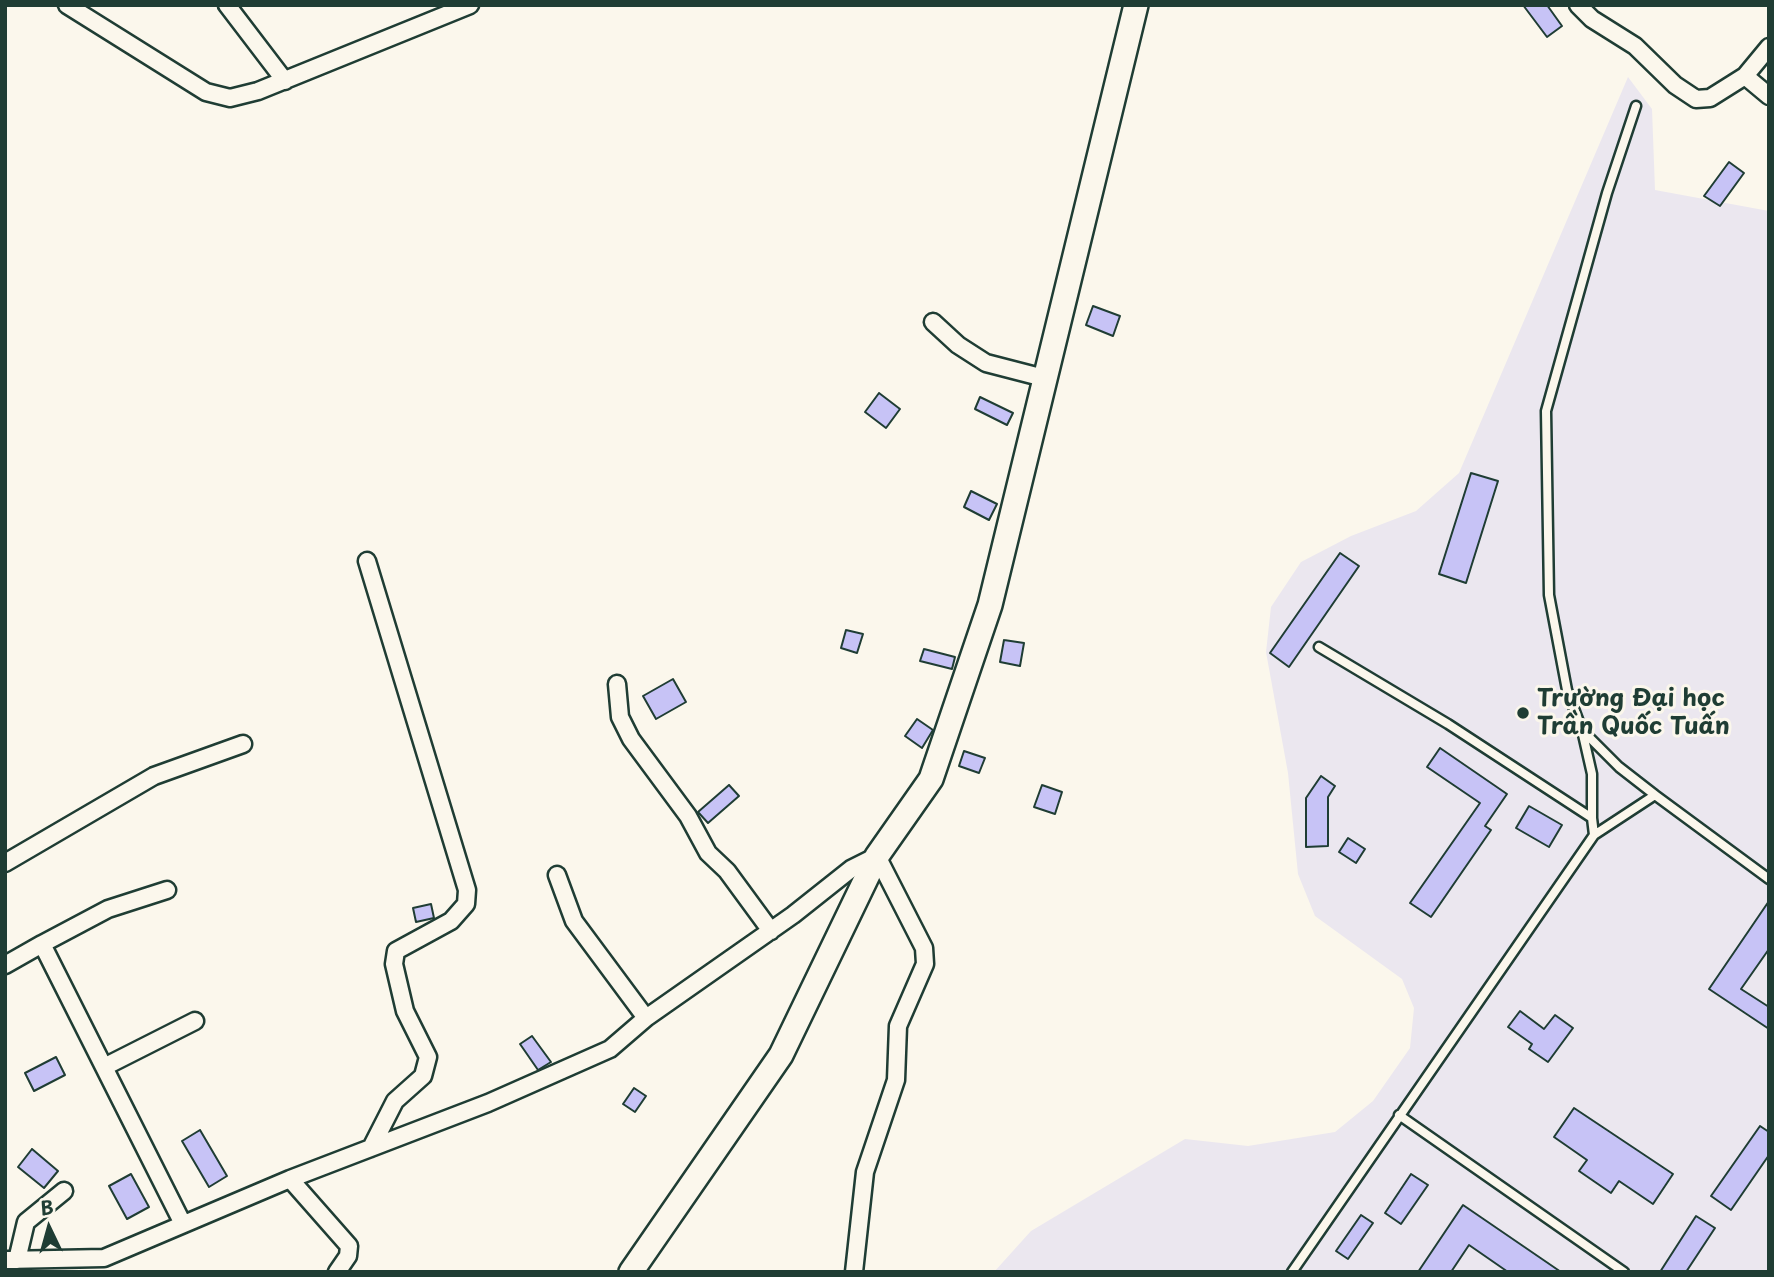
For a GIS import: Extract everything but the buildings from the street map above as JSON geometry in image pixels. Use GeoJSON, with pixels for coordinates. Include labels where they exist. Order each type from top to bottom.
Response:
{"type":"FeatureCollection","features":[{"type":"Feature","properties":{"kind":"street"},"geometry":{"type":"LineString","coordinates":[[67,5],[206,92],[240,97],[470,5]]}},
{"type":"Feature","properties":{"kind":"street"},"geometry":{"type":"LineString","coordinates":[[227,5],[285,80]]}},
{"type":"Feature","properties":{"kind":"street"},"geometry":{"type":"LineString","coordinates":[[631,1272],[781,1055],[877,856],[931,779],[990,605],[1044,379],[1065,306],[1136,5]]}},
{"type":"Feature","properties":{"kind":"street"},"geometry":{"type":"LineString","coordinates":[[1578,5],[1592,19],[1635,46],[1675,85],[1696,99],[1710,98],[1745,76],[1769,47]]}},
{"type":"Feature","properties":{"kind":"street"},"geometry":{"type":"LineString","coordinates":[[1745,76],[1769,96]]}},
{"type":"Feature","properties":{"kind":"street"},"geometry":{"type":"LineString","coordinates":[[933,322],[958,345],[986,363],[1044,379]]}},
{"type":"Feature","properties":{"kind":"street"},"geometry":{"type":"LineString","coordinates":[[367,561],[467,890],[466,904],[451,921],[396,951],[396,975],[405,1012],[428,1057],[422,1076],[395,1101],[371,1148]]}},
{"type":"Feature","properties":{"kind":"street"},"geometry":{"type":"LineString","coordinates":[[617,684],[620,716],[631,739],[688,816],[708,853],[727,871],[771,931]]}},
{"type":"Feature","properties":{"kind":"street"},"geometry":{"type":"LineString","coordinates":[[5,863],[154,776],[243,744]]}},
{"type":"Feature","properties":{"kind":"street"},"geometry":{"type":"LineString","coordinates":[[64,1191],[26,1222],[11,1260],[103,1265],[183,1224],[290,1179],[488,1103],[610,1049],[646,1018],[771,931],[850,869],[877,856]]}},
{"type":"Feature","properties":{"kind":"street"},"geometry":{"type":"LineString","coordinates":[[854,1272],[865,1172],[896,1080],[898,1026],[925,964],[924,948],[877,856]]}},
{"type":"Feature","properties":{"kind":"street"},"geometry":{"type":"LineString","coordinates":[[557,875],[574,921],[646,1018]]}},
{"type":"Feature","properties":{"kind":"street"},"geometry":{"type":"LineString","coordinates":[[5,965],[108,909],[167,890]]}},
{"type":"Feature","properties":{"kind":"street"},"geometry":{"type":"LineString","coordinates":[[42,944],[106,1066],[183,1224]]}},
{"type":"Feature","properties":{"kind":"street"},"geometry":{"type":"LineString","coordinates":[[106,1066],[195,1021]]}},
{"type":"Feature","properties":{"kind":"street"},"geometry":{"type":"LineString","coordinates":[[290,1179],[349,1246],[348,1256],[337,1272]]}},
{"type":"Feature","properties":{"kind":"lane"},"geometry":{"type":"LineString","coordinates":[[1594,835],[1592,774],[1582,730],[1567,690],[1549,595],[1546,411],[1604,205],[1636,106]]}},
{"type":"Feature","properties":{"kind":"lane"},"geometry":{"type":"LineString","coordinates":[[1319,647],[1448,724],[1592,818]]}},
{"type":"Feature","properties":{"kind":"lane"},"geometry":{"type":"LineString","coordinates":[[1582,730],[1619,767],[1769,879]]}},
{"type":"Feature","properties":{"kind":"lane"},"geometry":{"type":"LineString","coordinates":[[1292,1272],[1594,835],[1655,795]]}},
{"type":"Feature","properties":{"kind":"lane"},"geometry":{"type":"LineString","coordinates":[[1399,1115],[1624,1272]]}},
{"type":"Feature","properties":{"kind":"shaded area","name":"Trường Đại học Trần Quốc Tuấn"},"geometry":{"type":"Polygon","coordinates":[[[1628,77],[1652,109],[1655,190],[1769,211],[1769,1272],[994,1272],[1031,1231],[1185,1139],[1248,1146],[1335,1132],[1373,1101],[1410,1048],[1414,1008],[1402,979],[1315,916],[1298,874],[1288,773],[1266,652],[1271,607],[1301,562],[1351,536],[1416,511],[1459,473],[1628,77]]]}},
{"type":"Feature","properties":{"kind":"place","name":"Trường Đại học Trần Quốc Tuấn"},"geometry":{"type":"Point","coordinates":[1523,713]}}]}
